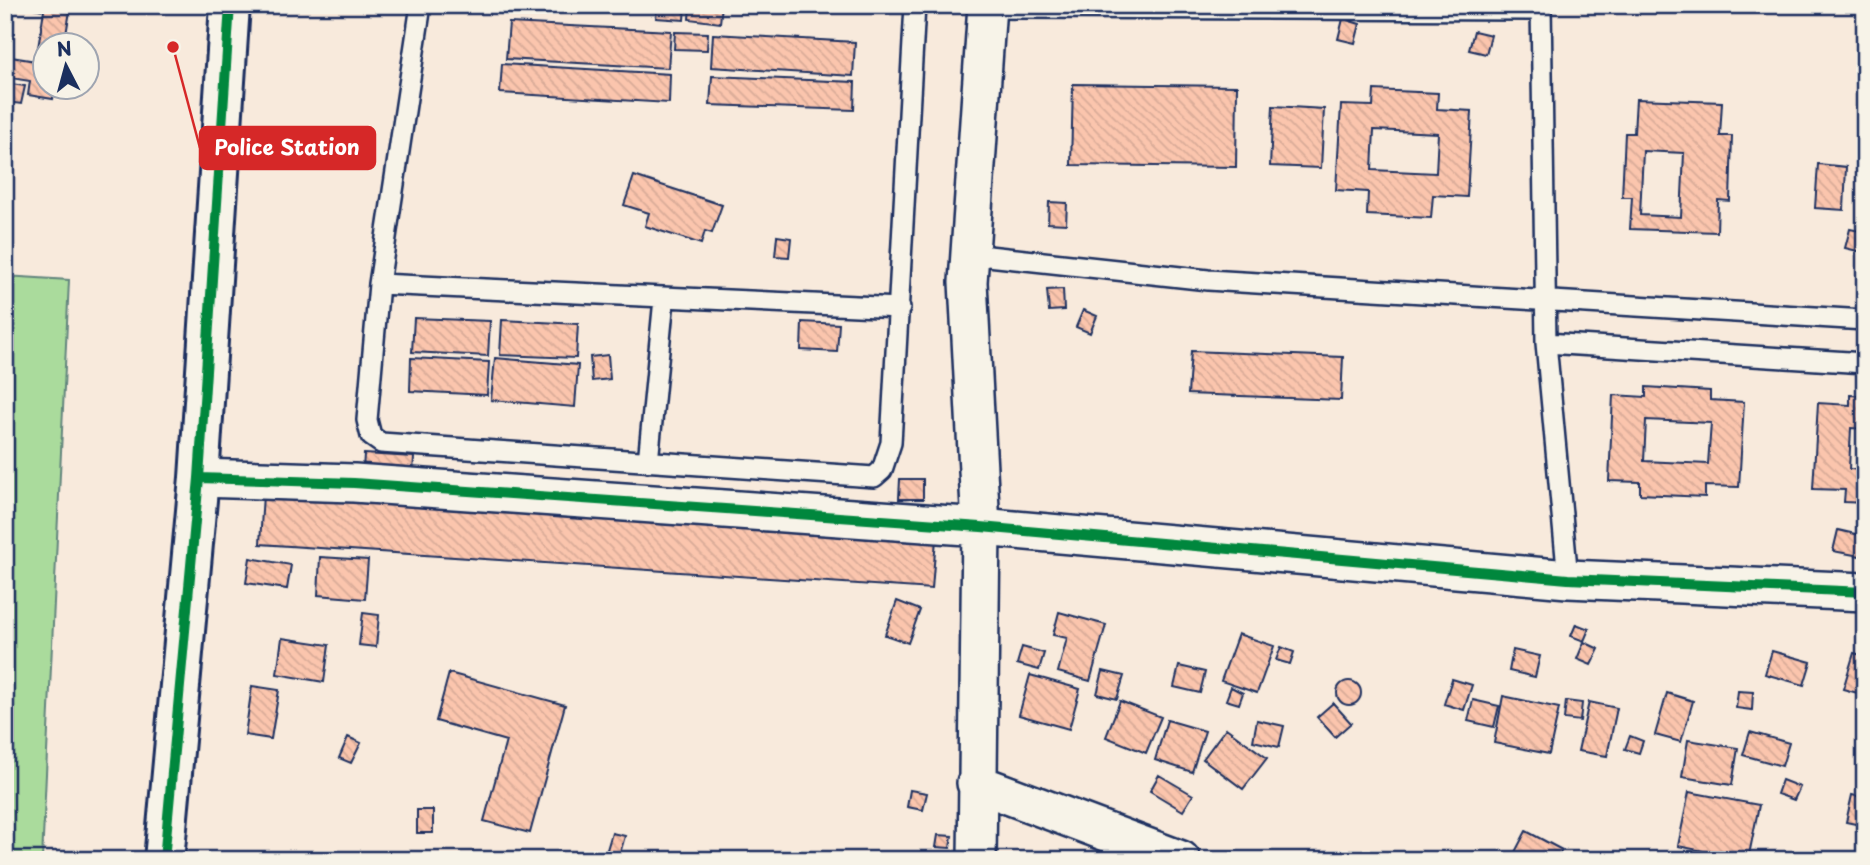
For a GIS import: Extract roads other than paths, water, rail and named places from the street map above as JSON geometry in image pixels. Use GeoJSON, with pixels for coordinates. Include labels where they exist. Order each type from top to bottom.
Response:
{"type":"FeatureCollection","features":[{"type":"Feature","properties":{"kind":"street"},"geometry":{"type":"LineString","coordinates":[[164,860],[199,478],[230,5]]}},
{"type":"Feature","properties":{"kind":"street"},"geometry":{"type":"LineString","coordinates":[[976,860],[981,527],[968,282],[987,7]]}},
{"type":"Feature","properties":{"kind":"street"},"geometry":{"type":"LineString","coordinates":[[199,478],[354,483],[981,527],[1567,579],[1865,592]]}},
{"type":"Feature","properties":{"kind":"street"},"geometry":{"type":"LineString","coordinates":[[976,783],[1181,860]]}},
{"type":"Feature","properties":{"kind":"lane"},"geometry":{"type":"LineString","coordinates":[[421,5],[379,284],[367,420],[371,436],[381,443],[874,477],[882,470],[891,443],[915,5]]}},
{"type":"Feature","properties":{"kind":"lane"},"geometry":{"type":"LineString","coordinates":[[987,7],[1541,8],[1546,343],[1567,579]]}},
{"type":"Feature","properties":{"kind":"lane"},"geometry":{"type":"LineString","coordinates":[[970,254],[1208,280],[1865,320]]}},
{"type":"Feature","properties":{"kind":"lane"},"geometry":{"type":"LineString","coordinates":[[379,284],[900,308]]}},
{"type":"Feature","properties":{"kind":"lane"},"geometry":{"type":"LineString","coordinates":[[648,462],[664,299]]}},
{"type":"Feature","properties":{"kind":"lane"},"geometry":{"type":"LineString","coordinates":[[1546,343],[1865,363]]}},
{"type":"Feature","properties":{"kind":"place","name":"Police Station"},"geometry":{"type":"Point","coordinates":[173,47]}}]}
